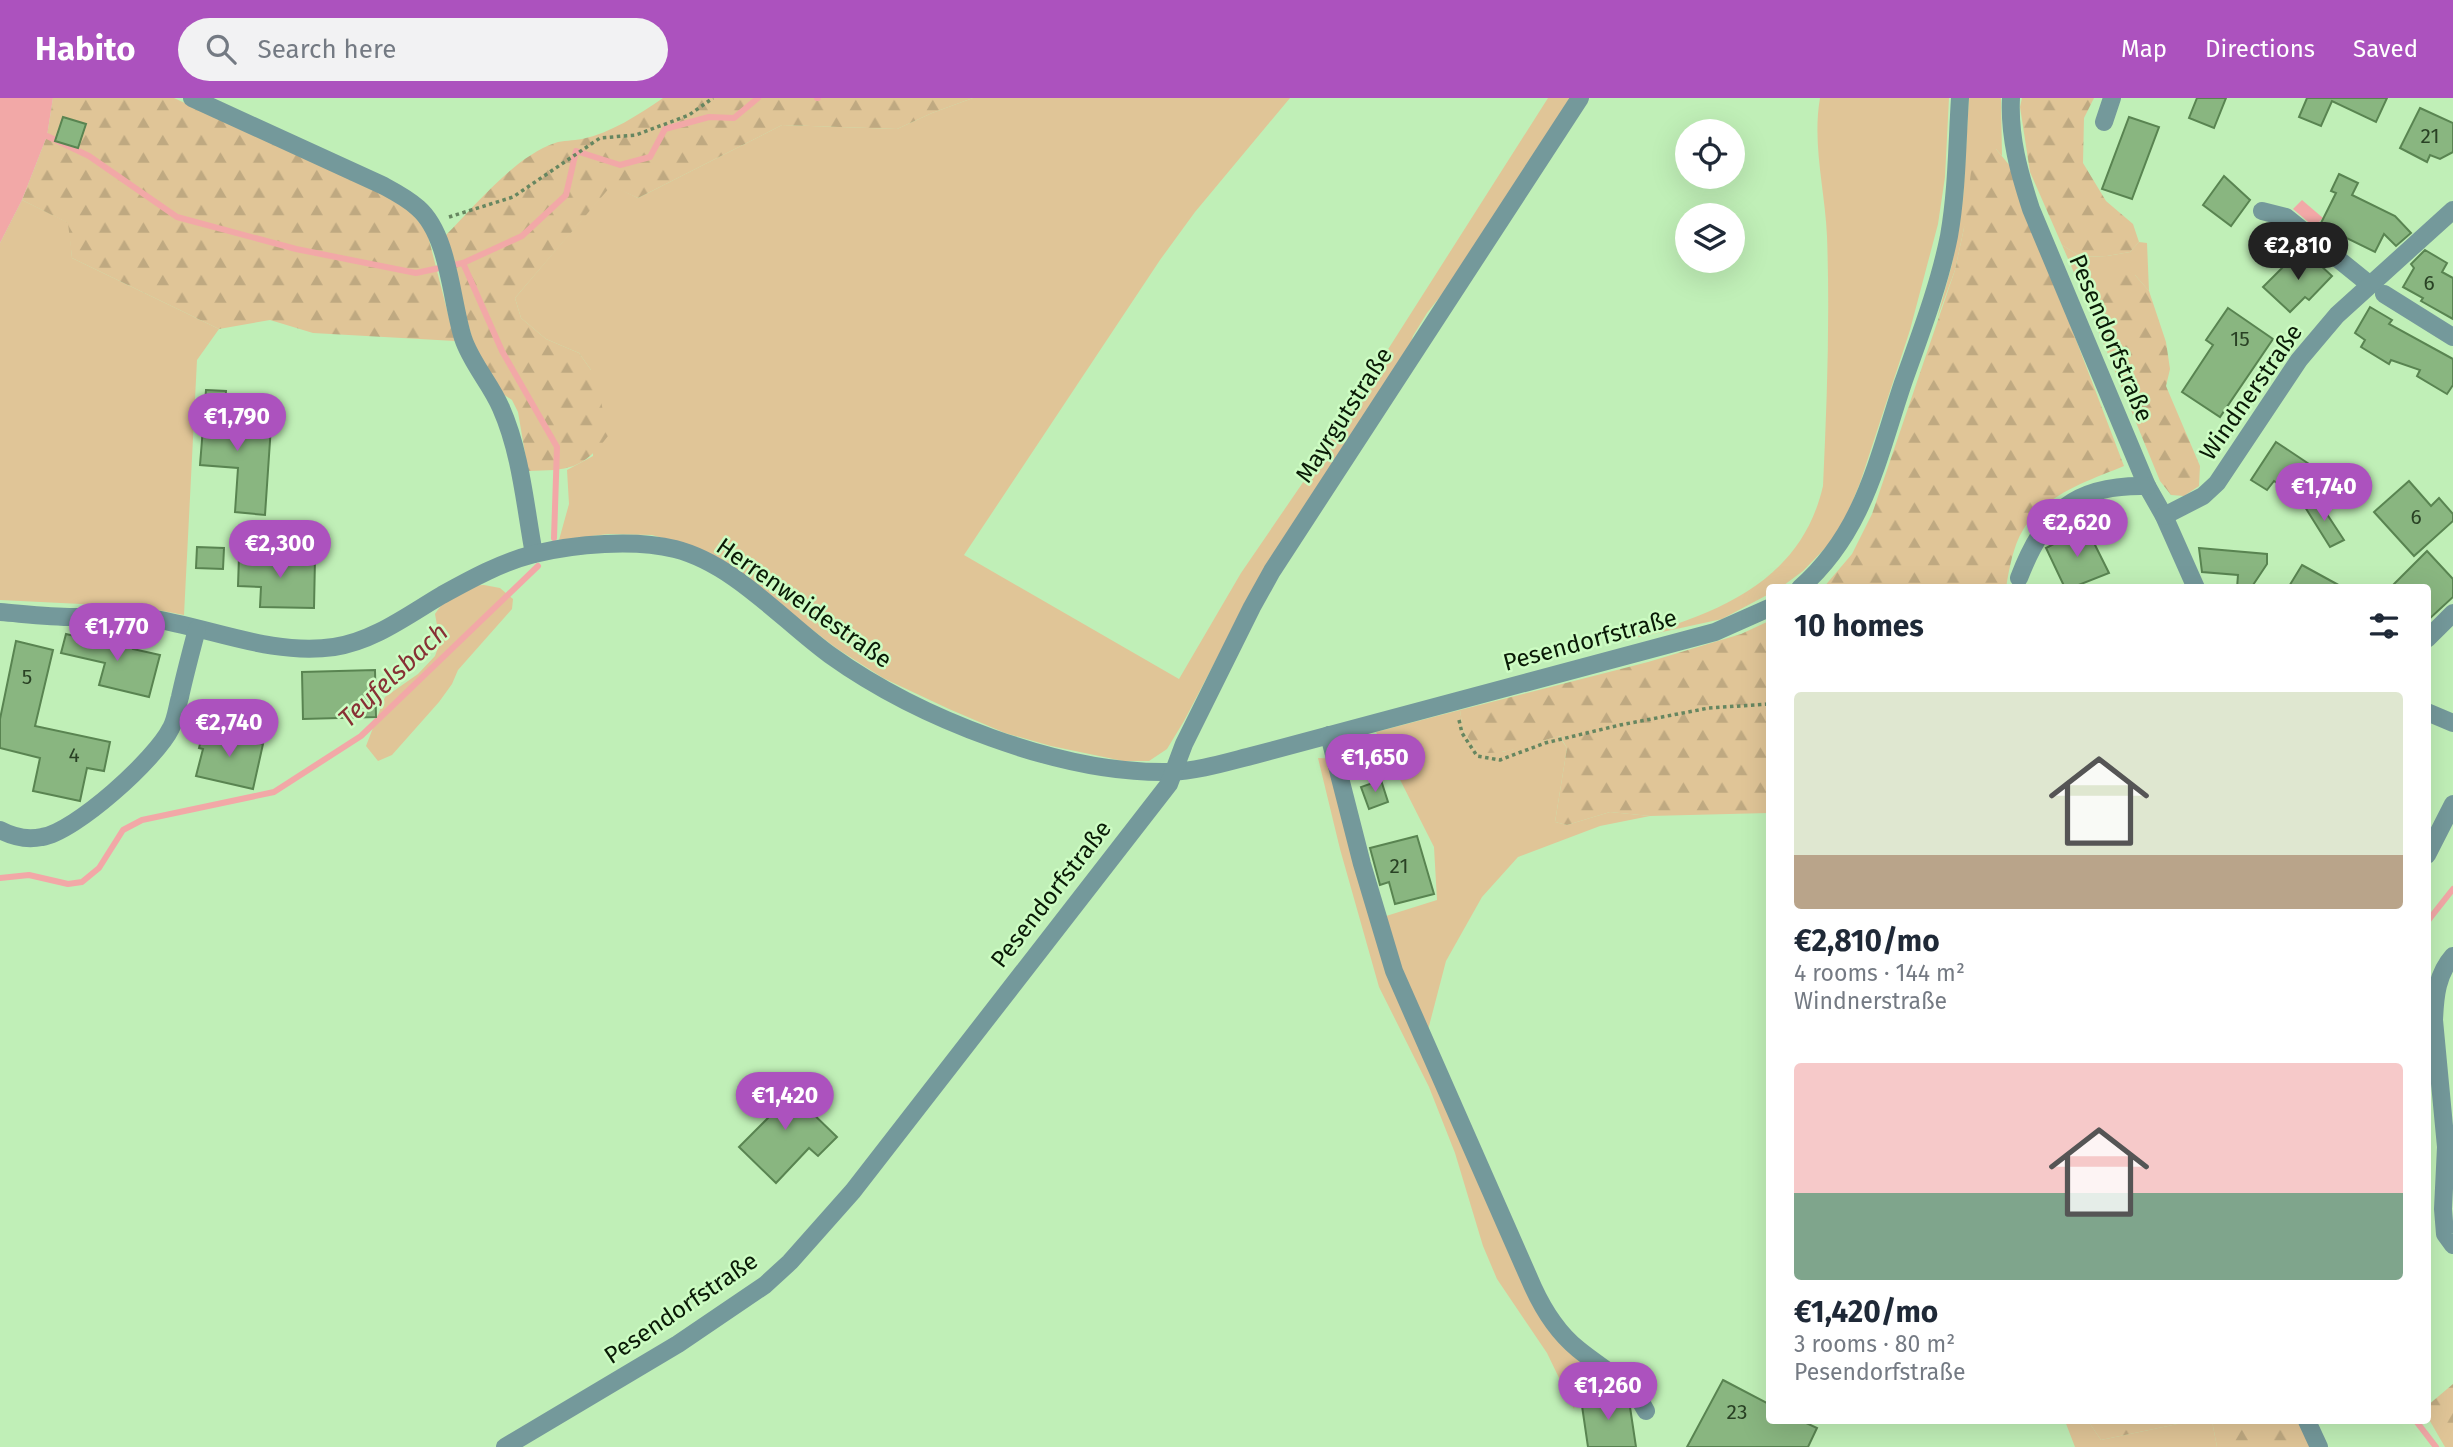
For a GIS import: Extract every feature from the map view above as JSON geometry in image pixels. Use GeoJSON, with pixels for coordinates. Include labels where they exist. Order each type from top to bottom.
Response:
{"type":"FeatureCollection","features":[{"type":"Feature","properties":{"kind":"street"},"geometry":{"type":"LineString","coordinates":[[192,98],[393,191],[420,209],[430,223],[445,265],[463,339],[501,407],[509,428],[534,554]]}},
{"type":"Feature","properties":{"kind":"street","name":"Mayrgutstraße"},"geometry":{"type":"LineString","coordinates":[[1174,772],[1177,759],[1272,571],[1580,98]]}},
{"type":"Feature","properties":{"kind":"street"},"geometry":{"type":"LineString","coordinates":[[1805,584],[1839,547],[1855,521],[1872,479],[1919,337],[1949,236],[1960,98]]}},
{"type":"Feature","properties":{"kind":"street","name":"Pesendorfstraße"},"geometry":{"type":"LineString","coordinates":[[2011,98],[2013,144],[2031,209],[2147,486],[2164,516],[2194,584]]}},
{"type":"Feature","properties":{"kind":"street"},"geometry":{"type":"LineString","coordinates":[[2104,122],[2112,98]]}},
{"type":"Feature","properties":{"kind":"street","name":"Windnerstraße"},"geometry":{"type":"LineString","coordinates":[[2164,516],[2203,496],[2217,483],[2298,360],[2337,315],[2376,289],[2453,210]]}},
{"type":"Feature","properties":{"kind":"street"},"geometry":{"type":"LineString","coordinates":[[2262,211],[2286,217],[2376,289],[2453,337]]}},
{"type":"Feature","properties":{"kind":"street"},"geometry":{"type":"LineString","coordinates":[[2019,578],[2040,533],[2074,499],[2110,488],[2147,486]]}},
{"type":"Feature","properties":{"kind":"street","name":"Herrenweidestraße"},"geometry":{"type":"LineString","coordinates":[[0,612],[70,617],[133,617],[276,647],[309,650],[337,647],[361,640],[386,629],[482,574],[534,554],[620,544],[650,545],[703,559],[727,573],[830,654],[876,685],[978,733],[1068,759],[1123,769],[1174,772]]}},
{"type":"Feature","properties":{"kind":"street","name":"Pesendorfstraße"},"geometry":{"type":"LineString","coordinates":[[505,1447],[678,1344],[765,1285],[790,1262],[853,1191],[1161,794],[1174,772],[1198,769],[1329,736],[1715,632],[1766,609]]}},
{"type":"Feature","properties":{"kind":"street"},"geometry":{"type":"LineString","coordinates":[[2431,635],[2453,613]]}},
{"type":"Feature","properties":{"kind":"street"},"geometry":{"type":"LineString","coordinates":[[0,830],[23,838],[42,838],[60,832],[104,799],[141,766],[161,745],[172,726],[197,629]]}},
{"type":"Feature","properties":{"kind":"street"},"geometry":{"type":"LineString","coordinates":[[2431,714],[2453,723]]}},
{"type":"Feature","properties":{"kind":"street"},"geometry":{"type":"LineString","coordinates":[[1329,736],[1362,864],[1394,971],[1532,1287],[1542,1307],[1563,1335],[1588,1358],[1631,1389],[1646,1411]]}},
{"type":"Feature","properties":{"kind":"street"},"geometry":{"type":"LineString","coordinates":[[2431,847],[2453,804]]}},
{"type":"Feature","properties":{"kind":"street"},"geometry":{"type":"LineString","coordinates":[[2453,956],[2439,979],[2434,1020],[2446,1147],[2443,1209],[2445,1234],[2453,1245]]}},
{"type":"Feature","properties":{"kind":"street"},"geometry":{"type":"LineString","coordinates":[[2308,1424],[2319,1447]]}},
{"type":"Feature","properties":{"kind":"path"},"geometry":{"type":"LineString","coordinates":[[430,223],[513,197],[600,138],[636,135],[689,115],[713,98]]}},
{"type":"Feature","properties":{"kind":"path"},"geometry":{"type":"LineString","coordinates":[[1456,701],[1462,733],[1477,756],[1500,761],[1545,743],[1620,725],[1709,708],[1766,704]]}},
{"type":"Feature","properties":{"kind":"green space"},"geometry":{"type":"Polygon","coordinates":[[[53,98],[174,98],[404,203],[427,232],[455,341],[313,333],[270,320],[219,329],[72,258],[68,223],[22,200],[47,136],[53,98]]]}},
{"type":"Feature","properties":{"kind":"green space"},"geometry":{"type":"Polygon","coordinates":[[[663,98],[973,98],[897,129],[782,125],[638,198],[611,186],[515,298],[521,318],[546,339],[579,353],[591,370],[599,391],[608,436],[590,456],[574,466],[528,471],[518,412],[512,400],[500,392],[475,350],[445,236],[525,159],[555,143],[582,139],[614,128],[663,98]]]}},
{"type":"Feature","properties":{"kind":"green space"},"geometry":{"type":"Polygon","coordinates":[[[973,98],[1290,98],[1195,212],[1160,260],[964,555],[1179,679],[1241,573],[1308,475],[1548,98],[1571,98],[1455,278],[1427,313],[1413,336],[1408,351],[1216,660],[1167,749],[1149,761],[1123,761],[1051,746],[1005,733],[949,709],[883,678],[836,648],[767,595],[684,544],[652,535],[608,534],[559,540],[569,504],[567,470],[593,456],[591,370],[579,353],[546,339],[521,318],[515,298],[611,185],[638,198],[782,125],[897,129],[973,98]]]}},
{"type":"Feature","properties":{"kind":"green space"},"geometry":{"type":"Polygon","coordinates":[[[1820,98],[1949,98],[1945,177],[1938,224],[1910,330],[1860,483],[1832,541],[1803,571],[1785,584],[1766,584],[1766,596],[1722,619],[1621,641],[1687,620],[1747,592],[1772,572],[1794,549],[1811,520],[1823,486],[1828,361],[1827,236],[1817,132],[1820,98]]]}},
{"type":"Feature","properties":{"kind":"green space"},"geometry":{"type":"Polygon","coordinates":[[[1969,98],[2001,98],[2002,156],[1996,149],[1964,228],[1955,270],[1937,319],[1952,264],[1963,198],[1969,98]]]}},
{"type":"Feature","properties":{"kind":"green space"},"geometry":{"type":"Polygon","coordinates":[[[2022,98],[2094,98],[2084,118],[2083,163],[2106,201],[2133,224],[2139,242],[2130,252],[2081,257],[2062,245],[2030,172],[2020,107],[2022,98]]]}},
{"type":"Feature","properties":{"kind":"green space"},"geometry":{"type":"Polygon","coordinates":[[[1987,147],[1996,149],[2010,166],[2124,466],[2068,490],[2032,518],[2017,543],[2007,584],[1826,584],[1852,554],[1872,514],[1955,270],[1964,228],[1972,164],[1978,152],[1987,147]]]}},
{"type":"Feature","properties":{"kind":"green space"},"geometry":{"type":"Polygon","coordinates":[[[22,200],[69,223],[72,258],[219,329],[197,360],[184,615],[142,607],[0,600],[0,243],[22,200]]]}},
{"type":"Feature","properties":{"kind":"green space"},"geometry":{"type":"Polygon","coordinates":[[[2139,242],[2147,243],[2149,291],[2135,275],[2086,287],[2085,298],[2062,245],[2081,257],[2107,256],[2130,252],[2139,242]]]}},
{"type":"Feature","properties":{"kind":"green space"},"geometry":{"type":"Polygon","coordinates":[[[2103,269],[2135,275],[2149,291],[2166,342],[2170,369],[2166,386],[2200,466],[2199,486],[2184,496],[2171,495],[2160,481],[2085,298],[2090,281],[2103,269]]]}},
{"type":"Feature","properties":{"kind":"green space"},"geometry":{"type":"Polygon","coordinates":[[[484,585],[500,588],[513,599],[512,609],[458,670],[439,702],[392,755],[378,761],[366,746],[385,697],[418,674],[435,656],[440,642],[435,614],[445,602],[462,590],[484,585]]]}},
{"type":"Feature","properties":{"kind":"green space"},"geometry":{"type":"Polygon","coordinates":[[[1766,622],[1766,813],[1650,816],[1610,812],[1567,825],[1555,822],[1567,748],[1560,736],[1509,751],[1488,753],[1478,752],[1463,730],[1460,710],[1648,662],[1741,634],[1766,622]]]}},
{"type":"Feature","properties":{"kind":"green space"},"geometry":{"type":"Polygon","coordinates":[[[1460,710],[1463,730],[1478,752],[1503,752],[1559,736],[1567,748],[1555,822],[1567,825],[1610,812],[1650,816],[1600,826],[1518,857],[1482,897],[1446,961],[1428,1030],[1527,1262],[1583,1361],[1574,1409],[1547,1353],[1497,1279],[1483,1246],[1455,1153],[1429,1087],[1379,987],[1340,849],[1318,758],[1344,759],[1383,917],[1437,900],[1434,847],[1376,732],[1460,710]]]}},
{"type":"Feature","properties":{"kind":"green space"},"geometry":{"type":"Polygon","coordinates":[[[2453,1384],[2453,1447],[2445,1447],[2431,1423],[2431,1403],[2453,1384]]]}},
{"type":"Feature","properties":{"kind":"green space"},"geometry":{"type":"Polygon","coordinates":[[[2066,1424],[2090,1424],[2101,1440],[2178,1424],[2213,1424],[2217,1447],[2075,1447],[2066,1424]]]}},
{"type":"Feature","properties":{"kind":"green space"},"geometry":{"type":"Polygon","coordinates":[[[2090,1424],[2178,1424],[2101,1440],[2090,1424]]]}},
{"type":"Feature","properties":{"kind":"green space"},"geometry":{"type":"Polygon","coordinates":[[[2213,1424],[2301,1424],[2312,1447],[2217,1447],[2213,1424]]]}},
{"type":"Feature","properties":{"kind":"shaded area"},"geometry":{"type":"Polygon","coordinates":[[[0,98],[53,98],[47,136],[22,200],[0,243],[0,98]]]}},
{"type":"Feature","properties":{"kind":"shaded area"},"geometry":{"type":"Polygon","coordinates":[[[2302,200],[2323,218],[2314,227],[2293,209],[2302,200]]]}},
{"type":"Feature","properties":{"kind":"building"},"geometry":{"type":"Polygon","coordinates":[[[2197,98],[2226,98],[2214,128],[2189,118],[2197,98]]]}},
{"type":"Feature","properties":{"kind":"building"},"geometry":{"type":"Polygon","coordinates":[[[2307,98],[2387,98],[2376,122],[2332,101],[2321,126],[2299,117],[2307,98]]]}},
{"type":"Feature","properties":{"kind":"building"},"geometry":{"type":"Polygon","coordinates":[[[2420,108],[2453,123],[2453,152],[2440,159],[2430,155],[2427,162],[2400,148],[2420,108]]]}},
{"type":"Feature","properties":{"kind":"building"},"geometry":{"type":"Polygon","coordinates":[[[63,117],[86,124],[78,148],[55,141],[63,117]]]}},
{"type":"Feature","properties":{"kind":"building"},"geometry":{"type":"Polygon","coordinates":[[[2129,117],[2159,127],[2132,199],[2102,189],[2129,117]]]}},
{"type":"Feature","properties":{"kind":"building"},"geometry":{"type":"Polygon","coordinates":[[[2339,174],[2358,183],[2352,195],[2395,216],[2411,233],[2396,246],[2384,234],[2375,252],[2320,225],[2336,193],[2331,191],[2339,174]]]}},
{"type":"Feature","properties":{"kind":"building"},"geometry":{"type":"Polygon","coordinates":[[[2224,176],[2250,200],[2231,226],[2203,205],[2224,176]]]}},
{"type":"Feature","properties":{"kind":"building"},"geometry":{"type":"Polygon","coordinates":[[[2425,250],[2447,263],[2442,272],[2453,278],[2453,319],[2403,287],[2414,268],[2411,264],[2425,250]]]}},
{"type":"Feature","properties":{"kind":"building"},"geometry":{"type":"Polygon","coordinates":[[[2306,252],[2332,276],[2309,300],[2305,297],[2290,312],[2263,287],[2287,263],[2292,267],[2306,252]]]}},
{"type":"Feature","properties":{"kind":"building"},"geometry":{"type":"Polygon","coordinates":[[[2370,307],[2392,320],[2389,324],[2453,359],[2453,385],[2447,394],[2417,376],[2420,370],[2391,360],[2389,364],[2361,347],[2365,340],[2355,333],[2370,307]]]}},
{"type":"Feature","properties":{"kind":"building"},"geometry":{"type":"Polygon","coordinates":[[[2228,308],[2273,339],[2220,417],[2182,392],[2213,345],[2206,340],[2228,308]]]}},
{"type":"Feature","properties":{"kind":"building"},"geometry":{"type":"Polygon","coordinates":[[[206,390],[226,391],[224,422],[271,426],[265,515],[235,512],[238,468],[200,465],[206,390]]]}},
{"type":"Feature","properties":{"kind":"building"},"geometry":{"type":"Polygon","coordinates":[[[2276,442],[2327,476],[2308,504],[2274,481],[2267,490],[2251,480],[2276,442]]]}},
{"type":"Feature","properties":{"kind":"building"},"geometry":{"type":"Polygon","coordinates":[[[2409,481],[2431,506],[2439,498],[2453,514],[2453,521],[2414,556],[2374,512],[2409,481]]]}},
{"type":"Feature","properties":{"kind":"building"},"geometry":{"type":"Polygon","coordinates":[[[2317,499],[2344,540],[2330,547],[2305,507],[2317,499]]]}},
{"type":"Feature","properties":{"kind":"building"},"geometry":{"type":"Polygon","coordinates":[[[2086,527],[2109,573],[2081,584],[2063,584],[2046,548],[2086,527]]]}},
{"type":"Feature","properties":{"kind":"building"},"geometry":{"type":"Polygon","coordinates":[[[197,547],[224,548],[223,569],[196,568],[197,547]]]}},
{"type":"Feature","properties":{"kind":"building"},"geometry":{"type":"Polygon","coordinates":[[[2199,548],[2267,554],[2267,564],[2254,584],[2237,584],[2238,575],[2202,572],[2199,548]]]}},
{"type":"Feature","properties":{"kind":"building"},"geometry":{"type":"Polygon","coordinates":[[[2427,551],[2453,579],[2453,597],[2431,617],[2431,584],[2394,584],[2427,551]]]}},
{"type":"Feature","properties":{"kind":"building"},"geometry":{"type":"Polygon","coordinates":[[[239,556],[315,558],[314,608],[260,607],[261,587],[238,586],[239,556]]]}},
{"type":"Feature","properties":{"kind":"building"},"geometry":{"type":"Polygon","coordinates":[[[2302,565],[2337,584],[2290,584],[2302,565]]]}},
{"type":"Feature","properties":{"kind":"building"},"geometry":{"type":"Polygon","coordinates":[[[66,634],[109,644],[112,635],[135,641],[133,649],[160,655],[149,697],[99,685],[105,663],[61,653],[66,634]]]}},
{"type":"Feature","properties":{"kind":"building"},"geometry":{"type":"Polygon","coordinates":[[[16,641],[53,650],[35,726],[110,742],[104,771],[87,768],[80,801],[33,791],[40,758],[0,748],[0,719],[16,641]]]}},
{"type":"Feature","properties":{"kind":"building"},"geometry":{"type":"Polygon","coordinates":[[[375,670],[376,717],[303,719],[302,672],[375,670]]]}},
{"type":"Feature","properties":{"kind":"building"},"geometry":{"type":"Polygon","coordinates":[[[204,729],[263,744],[253,789],[196,776],[203,749],[199,748],[204,729]]]}},
{"type":"Feature","properties":{"kind":"building"},"geometry":{"type":"Polygon","coordinates":[[[1381,780],[1388,802],[1369,809],[1361,787],[1381,780]]]}},
{"type":"Feature","properties":{"kind":"building"},"geometry":{"type":"Polygon","coordinates":[[[1417,836],[1434,894],[1395,904],[1389,882],[1380,885],[1370,848],[1417,836]]]}},
{"type":"Feature","properties":{"kind":"building"},"geometry":{"type":"Polygon","coordinates":[[[774,1076],[837,1137],[818,1156],[809,1148],[776,1183],[739,1147],[774,1112],[756,1094],[774,1076]]]}},
{"type":"Feature","properties":{"kind":"building"},"geometry":{"type":"Polygon","coordinates":[[[1723,1380],[1766,1402],[1766,1424],[1808,1424],[1817,1428],[1808,1447],[1687,1447],[1723,1380]]]}},
{"type":"Feature","properties":{"kind":"building"},"geometry":{"type":"Polygon","coordinates":[[[1618,1394],[1630,1407],[1636,1447],[1588,1447],[1581,1399],[1618,1394]]]}},
{"type":"Feature","properties":{"kind":"waterway","name":"Teufelsbach"},"geometry":{"type":"LineString","coordinates":[[47,136],[89,156],[177,217],[296,249],[416,273],[463,263],[522,236],[566,195],[576,151],[620,165],[650,157],[665,129],[709,117],[734,118],[758,98]]}},
{"type":"Feature","properties":{"kind":"waterway","name":"Teufelsbach"},"geometry":{"type":"LineString","coordinates":[[463,263],[502,351],[557,447],[554,538]]}},
{"type":"Feature","properties":{"kind":"waterway","name":"Teufelsbach"},"geometry":{"type":"LineString","coordinates":[[0,878],[29,875],[68,884],[82,882],[99,868],[123,830],[142,820],[274,792],[361,736],[538,566]]}},
{"type":"Feature","properties":{"kind":"waterway"},"geometry":{"type":"LineString","coordinates":[[2431,917],[2453,889]]}},
{"type":"Feature","properties":{"kind":"waterway"},"geometry":{"type":"LineString","coordinates":[[2418,1424],[2436,1447]]}}]}
